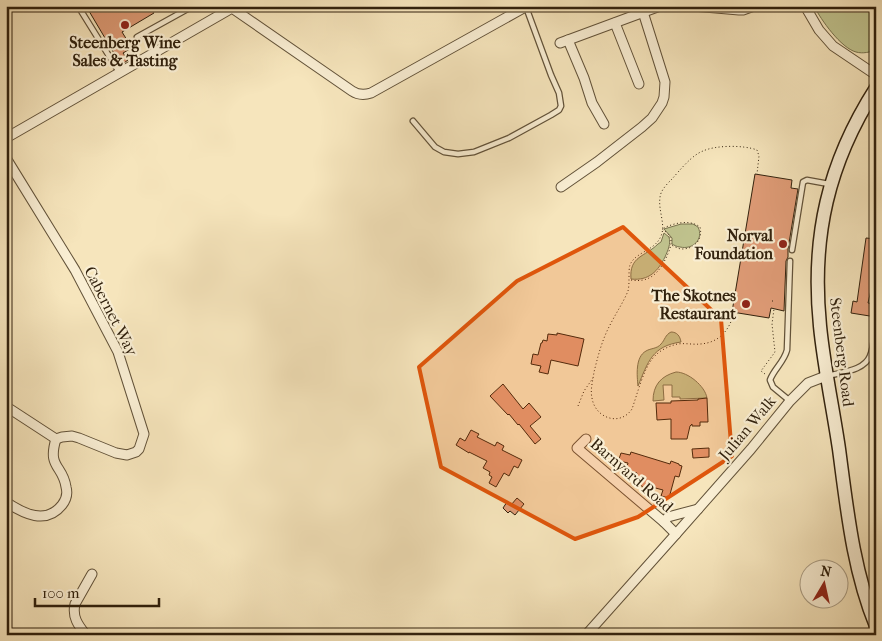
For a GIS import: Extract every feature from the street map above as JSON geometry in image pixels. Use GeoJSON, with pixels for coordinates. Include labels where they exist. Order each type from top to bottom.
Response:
{"type":"FeatureCollection","features":[{"type":"Feature","properties":{"kind":"main road","name":"Steenberg Road"},"geometry":{"type":"LineString","coordinates":[[876,88],[850,132],[831,184],[824,211],[818,269],[820,325],[826,376],[857,563],[876,626]]}},
{"type":"Feature","properties":{"kind":"street"},"geometry":{"type":"LineString","coordinates":[[604,124],[592,103],[584,78],[564,42],[660,6]]}},
{"type":"Feature","properties":{"kind":"street"},"geometry":{"type":"LineString","coordinates":[[692,6],[738,8],[743,10],[754,6]]}},
{"type":"Feature","properties":{"kind":"street"},"geometry":{"type":"LineString","coordinates":[[805,6],[819,30],[833,46],[876,75]]}},
{"type":"Feature","properties":{"kind":"street"},"geometry":{"type":"LineString","coordinates":[[6,138],[233,7],[356,94],[363,95],[372,93],[526,7]]}},
{"type":"Feature","properties":{"kind":"street"},"geometry":{"type":"LineString","coordinates":[[561,187],[597,162],[652,118],[662,103],[665,82],[643,12]]}},
{"type":"Feature","properties":{"kind":"street"},"geometry":{"type":"LineString","coordinates":[[615,23],[639,84]]}},
{"type":"Feature","properties":{"kind":"street","name":"Cabernet Way"},"geometry":{"type":"LineString","coordinates":[[6,158],[74,270],[114,343],[144,434],[139,449],[127,456],[72,436],[56,439]]}},
{"type":"Feature","properties":{"kind":"street","name":"Julian Walk"},"geometry":{"type":"LineString","coordinates":[[586,635],[751,449],[790,402],[808,383],[826,376]]}},
{"type":"Feature","properties":{"kind":"street"},"geometry":{"type":"LineString","coordinates":[[6,502],[35,516],[42,516],[56,512],[65,501],[67,495],[67,487],[54,460],[53,451],[56,439],[10,409]]}},
{"type":"Feature","properties":{"kind":"street","name":"Barnyard Road"},"geometry":{"type":"LineString","coordinates":[[586,439],[577,448],[676,534]]}},
{"type":"Feature","properties":{"kind":"street"},"geometry":{"type":"LineString","coordinates":[[664,522],[668,517],[698,509]]}},
{"type":"Feature","properties":{"kind":"street"},"geometry":{"type":"LineString","coordinates":[[86,635],[76,620],[74,609],[92,574]]}},
{"type":"Feature","properties":{"kind":"lane"},"geometry":{"type":"LineString","coordinates":[[78,6],[119,72]]}},
{"type":"Feature","properties":{"kind":"lane"},"geometry":{"type":"LineString","coordinates":[[137,37],[193,6]]}},
{"type":"Feature","properties":{"kind":"lane"},"geometry":{"type":"LineString","coordinates":[[413,121],[435,147],[444,152],[458,154],[474,152],[509,138],[559,110],[561,106],[559,94],[526,7]]}},
{"type":"Feature","properties":{"kind":"lane"},"geometry":{"type":"LineString","coordinates":[[792,250],[803,182],[807,180],[831,184]]}},
{"type":"Feature","properties":{"kind":"lane"},"geometry":{"type":"LineString","coordinates":[[790,261],[787,350],[783,361],[770,380],[772,387],[790,402]]}},
{"type":"Feature","properties":{"kind":"lane"},"geometry":{"type":"LineString","coordinates":[[826,376],[863,366],[870,358],[876,324]]}},
{"type":"Feature","properties":{"kind":"lane"},"geometry":{"type":"LineString","coordinates":[[870,358],[876,361]]}},
{"type":"Feature","properties":{"kind":"lane"},"geometry":{"type":"LineString","coordinates":[[876,398],[876,423]]}},
{"type":"Feature","properties":{"kind":"path"},"geometry":{"type":"LineString","coordinates":[[734,312],[726,332],[713,341],[699,344],[674,345],[656,355],[646,370],[629,413],[616,418],[607,418],[598,412],[594,406],[591,391],[601,346],[608,327],[628,291],[630,265],[653,247],[661,236],[660,197],[665,187],[680,170],[703,150],[732,147],[757,150],[759,156],[757,174]]}},
{"type":"Feature","properties":{"kind":"path"},"geometry":{"type":"LineString","coordinates":[[662,229],[671,225],[687,223],[693,223],[700,228],[700,238],[693,246],[683,249],[671,245]]}},
{"type":"Feature","properties":{"kind":"path"},"geometry":{"type":"LineString","coordinates":[[630,280],[645,279],[655,274],[662,266],[671,245],[670,236],[662,229]]}},
{"type":"Feature","properties":{"kind":"path"},"geometry":{"type":"LineString","coordinates":[[765,379],[766,375],[761,371],[774,354],[772,324],[774,309]]}},
{"type":"Feature","properties":{"kind":"path"},"geometry":{"type":"LineString","coordinates":[[578,406],[584,391],[593,378]]}},
{"type":"Feature","properties":{"kind":"highlighted area"},"geometry":{"type":"Polygon","coordinates":[[[623,227],[721,319],[732,456],[638,517],[575,539],[441,467],[419,367],[517,281],[623,227]]]}},
{"type":"Feature","properties":{"kind":"green space"},"geometry":{"type":"Polygon","coordinates":[[[814,6],[876,6],[876,50],[861,53],[844,45],[821,19],[814,6]]]}},
{"type":"Feature","properties":{"kind":"green space"},"geometry":{"type":"Polygon","coordinates":[[[681,224],[693,224],[698,227],[700,236],[696,243],[689,247],[678,247],[672,244],[672,238],[664,229],[681,224]]]}},
{"type":"Feature","properties":{"kind":"green space"},"geometry":{"type":"Polygon","coordinates":[[[664,233],[670,240],[665,257],[659,267],[648,277],[631,279],[631,271],[635,261],[661,242],[664,233]]]}},
{"type":"Feature","properties":{"kind":"green space"},"geometry":{"type":"Polygon","coordinates":[[[671,332],[678,335],[681,342],[663,347],[657,351],[648,363],[638,386],[638,362],[642,354],[659,346],[671,332]]]}},
{"type":"Feature","properties":{"kind":"green space"},"geometry":{"type":"Polygon","coordinates":[[[676,372],[691,377],[703,389],[707,398],[680,399],[680,397],[672,397],[672,385],[663,385],[664,400],[653,401],[654,390],[659,382],[666,376],[676,372]]]}},
{"type":"Feature","properties":{"kind":"building"},"geometry":{"type":"Polygon","coordinates":[[[86,6],[150,6],[154,13],[122,32],[132,48],[123,53],[128,60],[121,65],[86,6]]]}},
{"type":"Feature","properties":{"kind":"building"},"geometry":{"type":"Polygon","coordinates":[[[755,174],[792,180],[791,188],[798,189],[786,261],[784,311],[771,308],[769,318],[732,312],[755,174]]]}},
{"type":"Feature","properties":{"kind":"building"},"geometry":{"type":"Polygon","coordinates":[[[866,238],[876,239],[876,291],[871,290],[868,303],[876,304],[876,317],[851,313],[853,301],[857,302],[866,238]]]}},
{"type":"Feature","properties":{"kind":"building"},"geometry":{"type":"Polygon","coordinates":[[[557,333],[584,339],[578,366],[551,360],[548,374],[539,372],[541,366],[531,364],[533,354],[538,355],[541,343],[543,340],[547,341],[548,334],[557,335],[557,333]]]}},
{"type":"Feature","properties":{"kind":"building"},"geometry":{"type":"Polygon","coordinates":[[[503,384],[523,409],[529,403],[541,417],[530,426],[541,439],[535,444],[519,424],[490,396],[503,384]]]}},
{"type":"Feature","properties":{"kind":"building"},"geometry":{"type":"Polygon","coordinates":[[[707,398],[708,422],[700,422],[700,426],[692,426],[692,424],[687,439],[671,439],[671,419],[657,420],[656,403],[707,398]]]}},
{"type":"Feature","properties":{"kind":"building"},"geometry":{"type":"Polygon","coordinates":[[[471,430],[479,434],[477,437],[495,446],[497,442],[504,446],[502,450],[522,460],[518,468],[514,466],[509,476],[504,473],[496,487],[489,483],[492,477],[489,475],[490,472],[483,468],[487,461],[456,445],[460,438],[465,441],[471,430]]]}},
{"type":"Feature","properties":{"kind":"building"},"geometry":{"type":"Polygon","coordinates":[[[709,448],[709,457],[693,458],[692,449],[709,448]]]}},
{"type":"Feature","properties":{"kind":"building"},"geometry":{"type":"Polygon","coordinates":[[[631,452],[670,464],[671,461],[682,466],[679,477],[675,476],[669,498],[661,496],[663,490],[648,486],[645,486],[645,489],[637,482],[637,473],[626,470],[628,463],[619,461],[619,459],[621,453],[630,455],[631,452]]]}},
{"type":"Feature","properties":{"kind":"building"},"geometry":{"type":"Polygon","coordinates":[[[517,498],[524,504],[515,515],[510,511],[508,513],[503,508],[507,502],[511,505],[517,498]]]}},
{"type":"Feature","properties":{"kind":"place","name":"Steenberg Wine Sales & Tasting"},"geometry":{"type":"Point","coordinates":[125,25]}},
{"type":"Feature","properties":{"kind":"place","name":"Norval Foundation"},"geometry":{"type":"Point","coordinates":[783,244]}},
{"type":"Feature","properties":{"kind":"place","name":"The Skotnes Restaurant"},"geometry":{"type":"Point","coordinates":[746,304]}}]}
